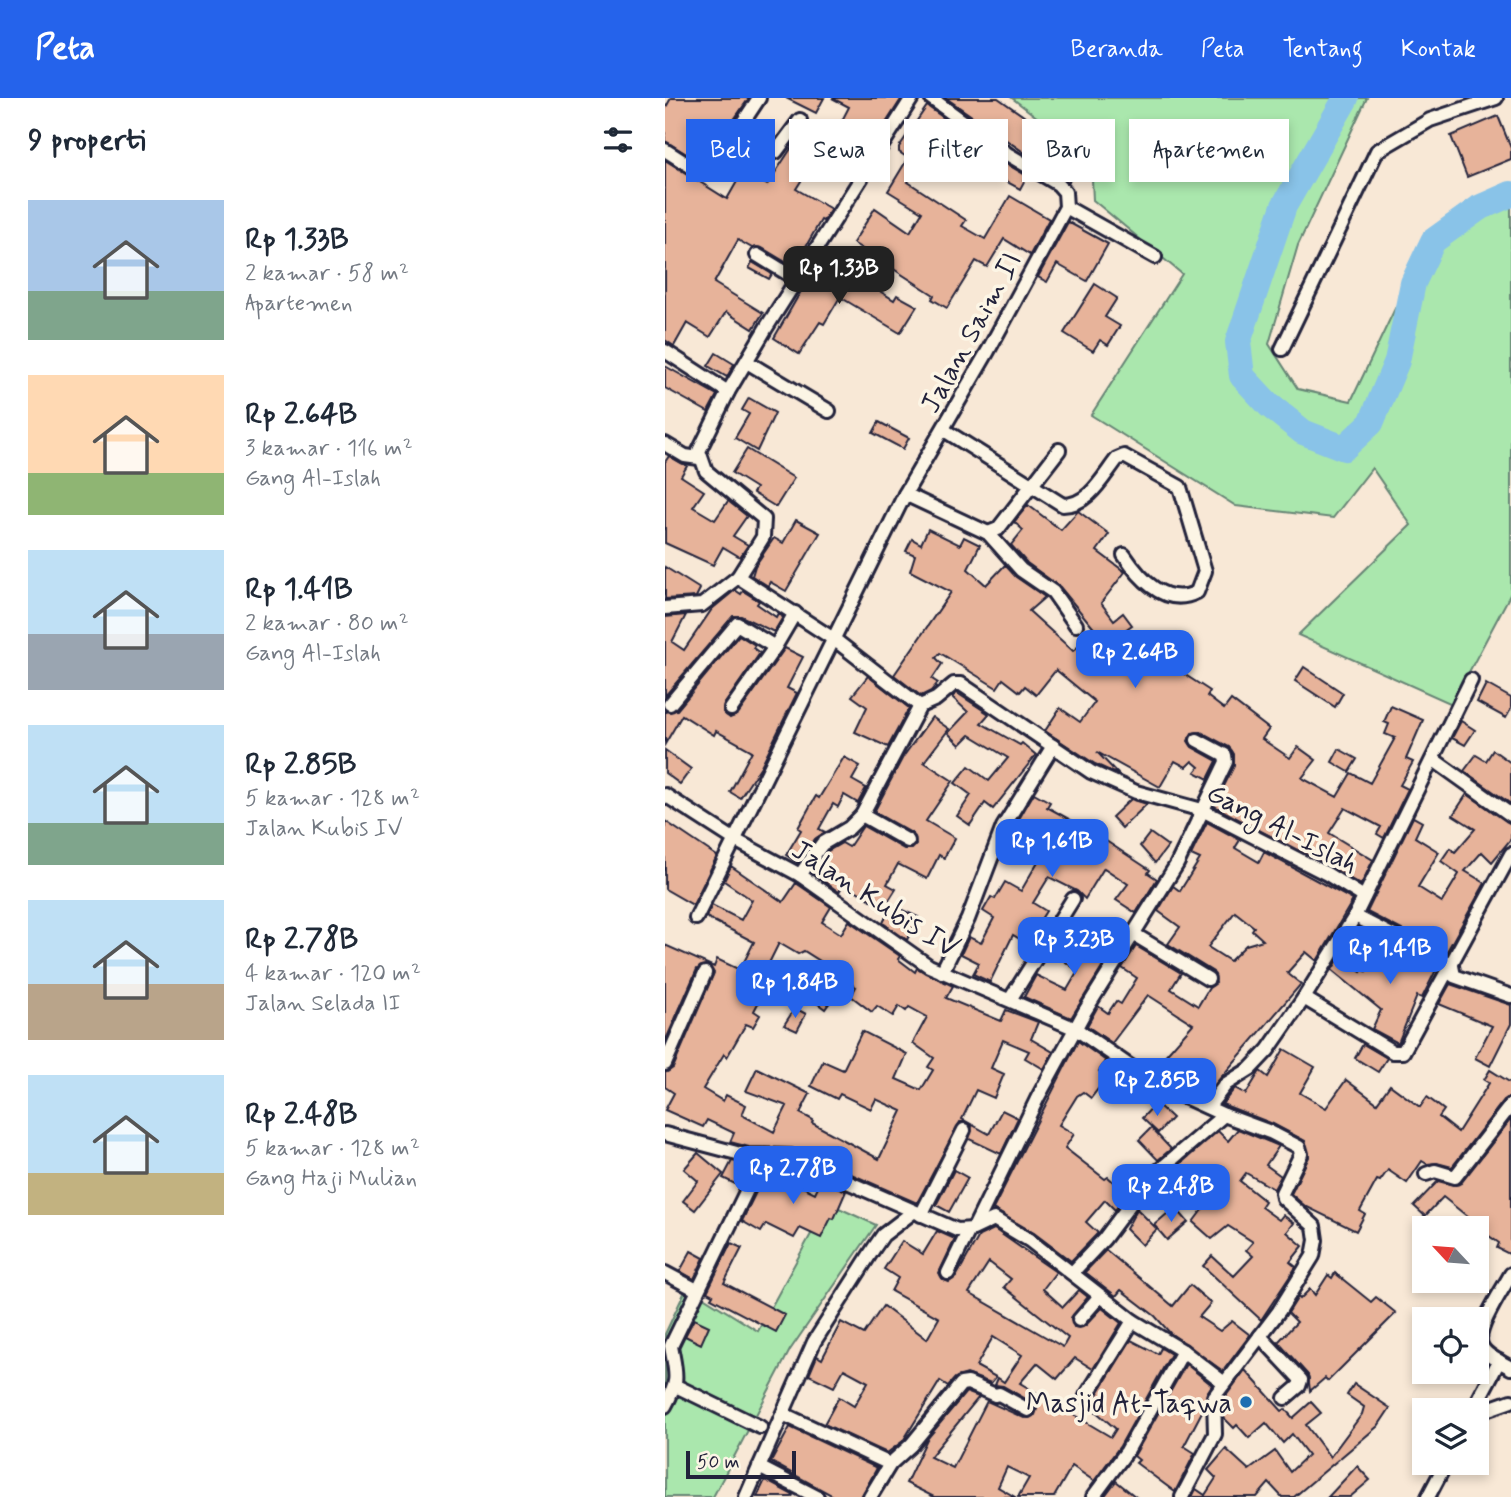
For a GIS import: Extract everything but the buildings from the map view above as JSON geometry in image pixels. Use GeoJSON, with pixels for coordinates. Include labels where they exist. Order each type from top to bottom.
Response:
{"type":"FeatureCollection","features":[{"type":"Feature","properties":{"kind":"street"},"geometry":{"type":"LineString","coordinates":[[745,119],[758,98]]}},
{"type":"Feature","properties":{"kind":"street"},"geometry":{"type":"LineString","coordinates":[[699,458],[701,445],[728,392],[912,98]]}},
{"type":"Feature","properties":{"kind":"street"},"geometry":{"type":"LineString","coordinates":[[931,98],[1009,155],[1058,184],[1065,192],[1066,207],[1155,257]]}},
{"type":"Feature","properties":{"kind":"street"},"geometry":{"type":"LineString","coordinates":[[1282,349],[1377,151],[1430,120],[1496,98]]}},
{"type":"Feature","properties":{"kind":"street"},"geometry":{"type":"LineString","coordinates":[[775,151],[789,135]]}},
{"type":"Feature","properties":{"kind":"street"},"geometry":{"type":"LineString","coordinates":[[665,150],[686,162]]}},
{"type":"Feature","properties":{"kind":"street","name":"Jalan Saim II"},"geometry":{"type":"LineString","coordinates":[[695,918],[905,494],[944,430],[1066,207]]}},
{"type":"Feature","properties":{"kind":"street"},"geometry":{"type":"LineString","coordinates":[[757,256],[798,280]]}},
{"type":"Feature","properties":{"kind":"street"},"geometry":{"type":"LineString","coordinates":[[665,351],[728,392]]}},
{"type":"Feature","properties":{"kind":"street"},"geometry":{"type":"LineString","coordinates":[[747,362],[829,411]]}},
{"type":"Feature","properties":{"kind":"street"},"geometry":{"type":"LineString","coordinates":[[944,430],[1063,505],[1075,505],[1085,499],[1117,458],[1124,456],[1173,481],[1186,499],[1205,571],[1197,592],[1180,597],[1157,591],[1137,574],[1124,555]]}},
{"type":"Feature","properties":{"kind":"street"},"geometry":{"type":"LineString","coordinates":[[665,444],[685,456],[699,458],[719,482],[764,519],[763,537],[738,577],[702,604],[665,608]]}},
{"type":"Feature","properties":{"kind":"street"},"geometry":{"type":"LineString","coordinates":[[988,533],[998,529],[1059,450]]}},
{"type":"Feature","properties":{"kind":"street"},"geometry":{"type":"LineString","coordinates":[[905,494],[988,533],[1021,570],[1053,592],[1076,625]]}},
{"type":"Feature","properties":{"kind":"street"},"geometry":{"type":"LineString","coordinates":[[738,577],[835,640],[920,706],[862,815],[849,828],[823,844],[800,875]]}},
{"type":"Feature","properties":{"kind":"street"},"geometry":{"type":"LineString","coordinates":[[731,709],[775,647],[795,613]]}},
{"type":"Feature","properties":{"kind":"street"},"geometry":{"type":"LineString","coordinates":[[670,704],[737,624],[775,647]]}},
{"type":"Feature","properties":{"kind":"street"},"geometry":{"type":"LineString","coordinates":[[1364,897],[1434,760],[1471,680]]}},
{"type":"Feature","properties":{"kind":"street","name":"Gang Al-Islah"},"geometry":{"type":"LineString","coordinates":[[920,706],[936,699],[954,684],[961,684],[1078,764],[1115,783],[1202,810],[1327,874],[1364,897],[1304,998],[1268,1050],[1249,1069],[1226,1084],[1208,1107]]}},
{"type":"Feature","properties":{"kind":"street"},"geometry":{"type":"LineString","coordinates":[[948,1273],[1076,1029],[1177,864],[1225,758],[1221,752],[1197,740]]}},
{"type":"Feature","properties":{"kind":"street"},"geometry":{"type":"LineString","coordinates":[[942,972],[968,919],[1015,805],[1053,746]]}},
{"type":"Feature","properties":{"kind":"street"},"geometry":{"type":"LineString","coordinates":[[1434,760],[1511,815]]}},
{"type":"Feature","properties":{"kind":"street","name":"Jalan Kubis IV"},"geometry":{"type":"LineString","coordinates":[[665,795],[734,840],[800,875],[893,943],[942,972],[1011,998],[1076,1029],[1154,1083],[1299,1147],[1301,1154],[1284,1186],[1283,1198],[1309,1220],[1316,1232],[1315,1248],[1309,1263],[1260,1336],[1223,1382]]}},
{"type":"Feature","properties":{"kind":"street"},"geometry":{"type":"LineString","coordinates":[[862,815],[908,841]]}},
{"type":"Feature","properties":{"kind":"street"},"geometry":{"type":"LineString","coordinates":[[1304,998],[1398,1054],[1407,1048],[1511,855]]}},
{"type":"Feature","properties":{"kind":"street"},"geometry":{"type":"LineString","coordinates":[[1011,998],[1073,899]]}},
{"type":"Feature","properties":{"kind":"street"},"geometry":{"type":"LineString","coordinates":[[1355,916],[1452,966]]}},
{"type":"Feature","properties":{"kind":"street"},"geometry":{"type":"LineString","coordinates":[[1135,935],[1208,979]]}},
{"type":"Feature","properties":{"kind":"street"},"geometry":{"type":"LineString","coordinates":[[1452,966],[1454,976],[1511,996]]}},
{"type":"Feature","properties":{"kind":"street"},"geometry":{"type":"LineString","coordinates":[[665,1064],[705,973]]}},
{"type":"Feature","properties":{"kind":"street"},"geometry":{"type":"LineString","coordinates":[[1426,1174],[1435,1171],[1455,1177],[1511,1105]]}},
{"type":"Feature","properties":{"kind":"street"},"geometry":{"type":"LineString","coordinates":[[1072,1273],[1104,1239],[1149,1179],[1224,1115]]}},
{"type":"Feature","properties":{"kind":"street"},"geometry":{"type":"LineString","coordinates":[[745,1497],[814,1342],[851,1279],[883,1236],[917,1213],[964,1130]]}},
{"type":"Feature","properties":{"kind":"street"},"geometry":{"type":"LineString","coordinates":[[665,1134],[732,1153],[763,1157],[788,1156],[957,1230],[971,1229],[994,1219],[1029,1240],[1133,1321],[1183,1351],[1223,1382],[1214,1397],[1215,1434],[1182,1497]]}},
{"type":"Feature","properties":{"kind":"street"},"geometry":{"type":"LineString","coordinates":[[665,1406],[676,1386],[677,1367],[671,1346],[763,1157]]}},
{"type":"Feature","properties":{"kind":"street"},"geometry":{"type":"LineString","coordinates":[[665,1273],[697,1290]]}},
{"type":"Feature","properties":{"kind":"street"},"geometry":{"type":"LineString","coordinates":[[1484,1398],[1505,1365],[1485,1352],[1479,1343],[1481,1330],[1511,1274]]}},
{"type":"Feature","properties":{"kind":"street"},"geometry":{"type":"LineString","coordinates":[[1079,1320],[1100,1296]]}},
{"type":"Feature","properties":{"kind":"street"},"geometry":{"type":"LineString","coordinates":[[1086,1396],[1133,1321]]}},
{"type":"Feature","properties":{"kind":"street"},"geometry":{"type":"LineString","coordinates":[[1260,1336],[1301,1380],[1299,1386],[1285,1398]]}},
{"type":"Feature","properties":{"kind":"street"},"geometry":{"type":"LineString","coordinates":[[1093,1497],[1127,1451],[1183,1351]]}},
{"type":"Feature","properties":{"kind":"street"},"geometry":{"type":"LineString","coordinates":[[870,1497],[890,1464],[911,1445],[961,1384],[968,1383],[995,1395],[999,1394],[1028,1410]]}},
{"type":"Feature","properties":{"kind":"street"},"geometry":{"type":"LineString","coordinates":[[676,1386],[760,1427]]}},
{"type":"Feature","properties":{"kind":"street"},"geometry":{"type":"LineString","coordinates":[[1489,1408],[1511,1401]]}},
{"type":"Feature","properties":{"kind":"street"},"geometry":{"type":"LineString","coordinates":[[783,1414],[890,1464]]}},
{"type":"Feature","properties":{"kind":"street"},"geometry":{"type":"LineString","coordinates":[[759,1467],[817,1497]]}},
{"type":"Feature","properties":{"kind":"street"},"geometry":{"type":"LineString","coordinates":[[1428,1497],[1440,1475]]}},
{"type":"Feature","properties":{"kind":"green space"},"geometry":{"type":"Polygon","coordinates":[[[1012,98],[1367,98],[1298,245],[1269,344],[1298,389],[1351,401],[1429,237],[1499,197],[1511,197],[1511,593],[1452,704],[1298,635],[1411,525],[1372,468],[1333,518],[1236,506],[1091,415],[1182,274],[1093,200],[1092,182],[1115,182],[1115,119],[1039,119],[1012,98]]]}},
{"type":"Feature","properties":{"kind":"green space"},"geometry":{"type":"Polygon","coordinates":[[[828,1203],[876,1225],[790,1350],[713,1497],[665,1497],[665,1334],[687,1287],[758,1331],[828,1203]]]}},
{"type":"Feature","properties":{"kind":"waterway"},"geometry":{"type":"LineString","coordinates":[[1346,98],[1284,206],[1238,342],[1242,376],[1269,405],[1303,432],[1344,448],[1371,423],[1397,361],[1413,283],[1433,241],[1479,208],[1511,194]]}},
{"type":"Feature","properties":{"kind":"place","name":"Masjid At-Taqwa"},"geometry":{"type":"Point","coordinates":[1246,1402]}}]}
